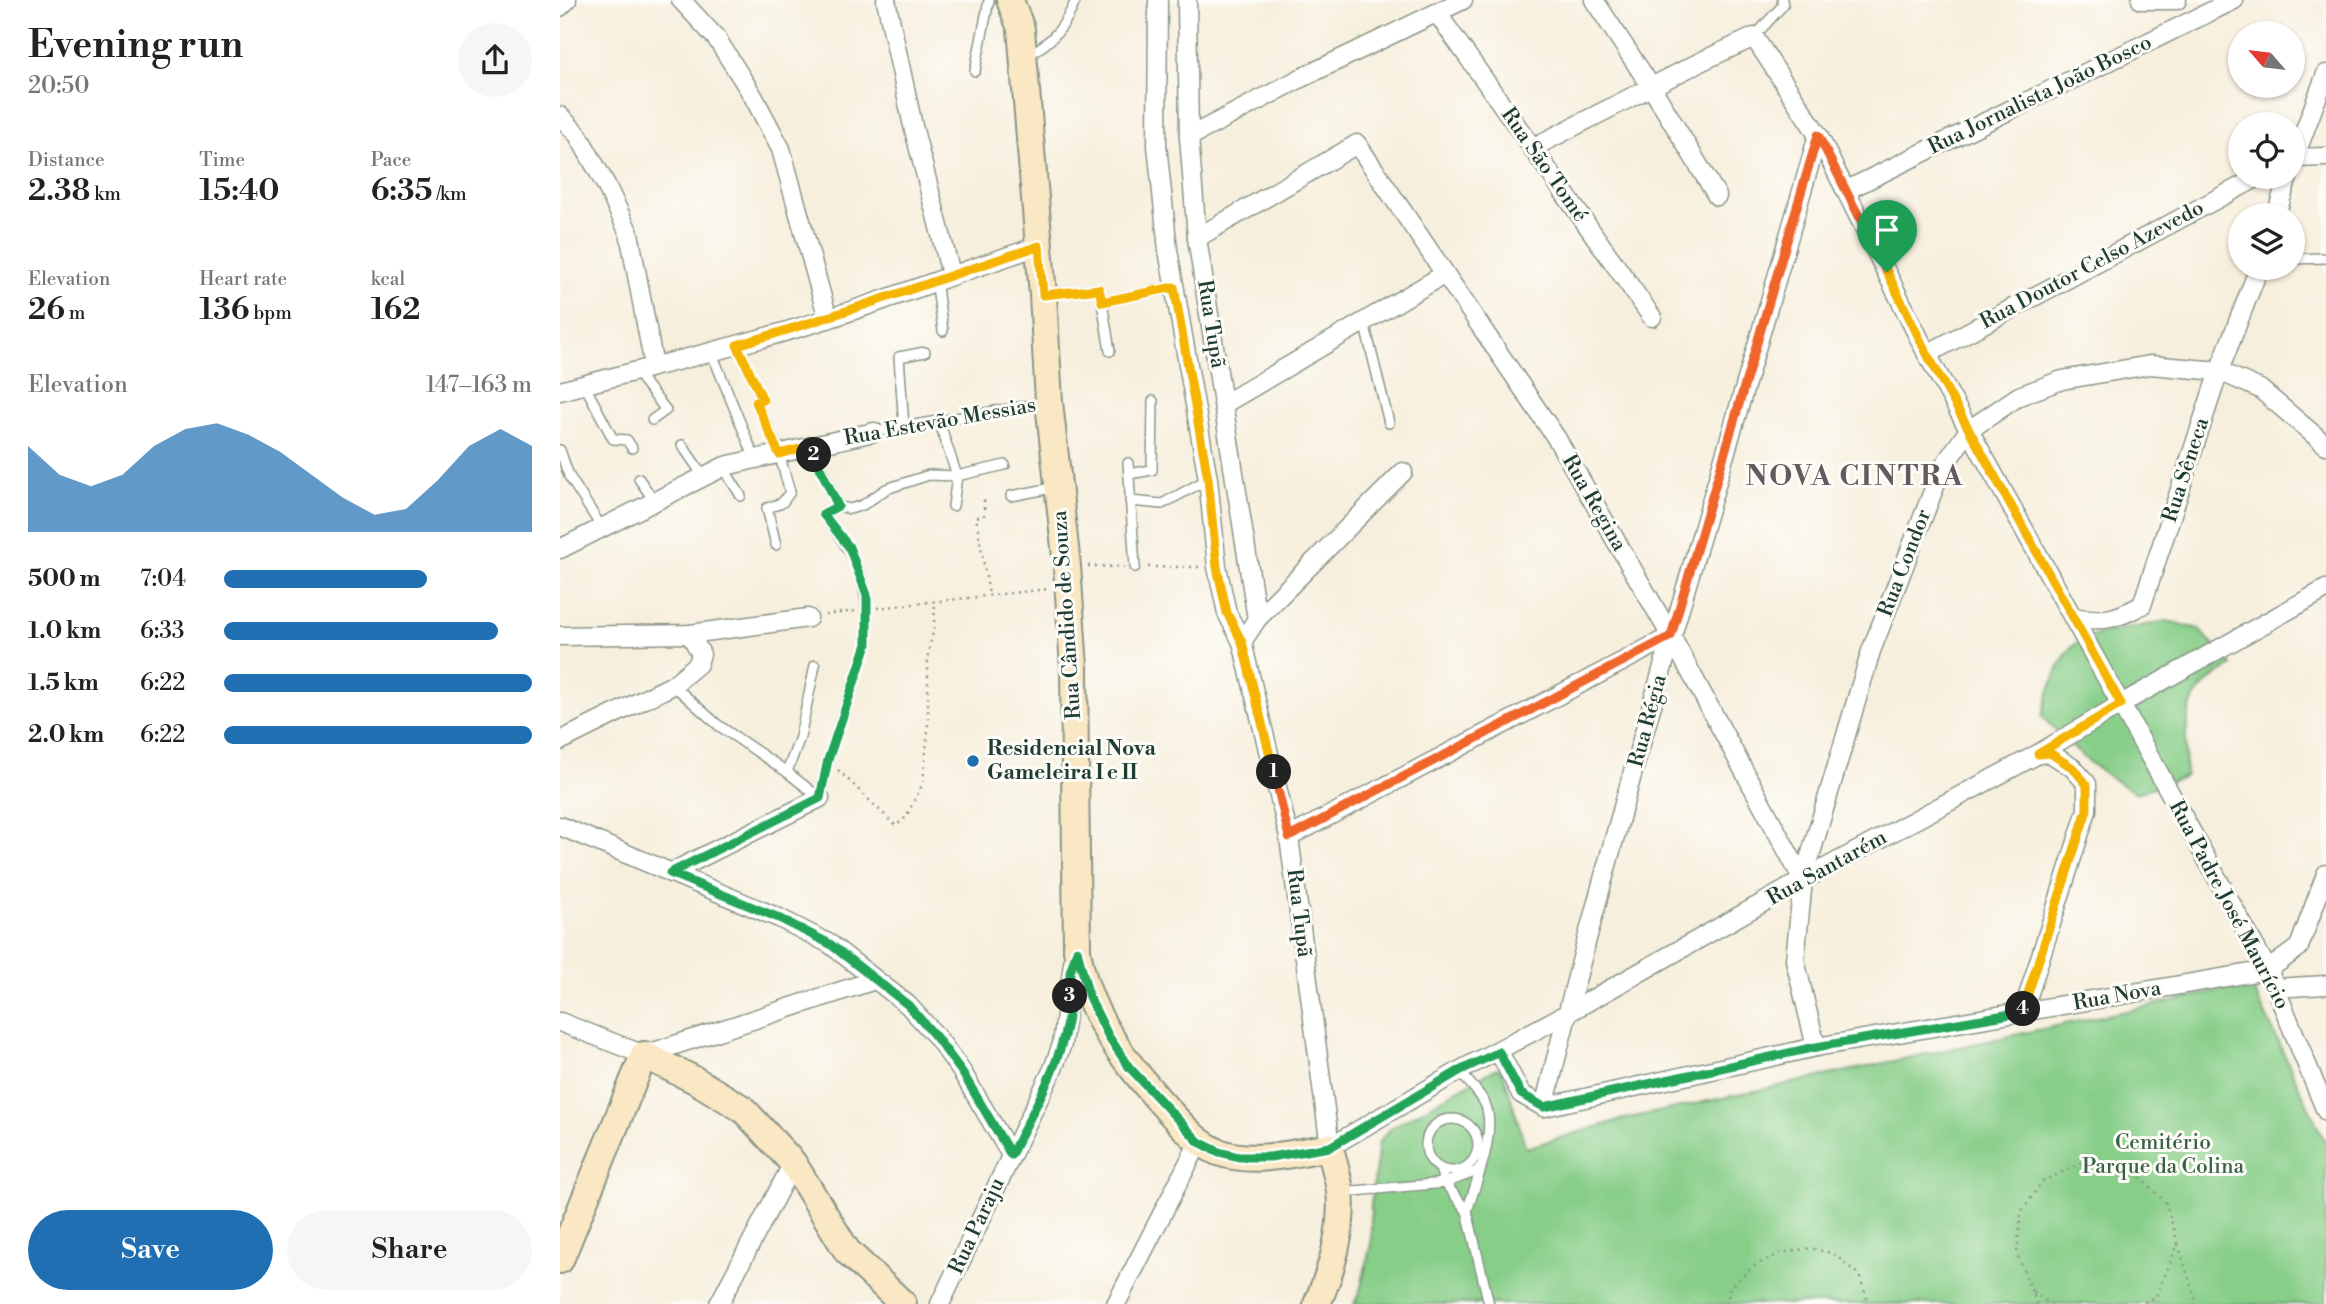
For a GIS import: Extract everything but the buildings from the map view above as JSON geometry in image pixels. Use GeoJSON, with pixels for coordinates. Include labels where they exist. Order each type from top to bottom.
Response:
{"type":"FeatureCollection","features":[{"type":"Feature","properties":{"kind":"street"},"geometry":{"type":"LineString","coordinates":[[560,7],[567,0]]}},
{"type":"Feature","properties":{"kind":"street"},"geometry":{"type":"LineString","coordinates":[[681,0],[717,39],[753,96],[781,149],[828,319]]}},
{"type":"Feature","properties":{"kind":"street"},"geometry":{"type":"LineString","coordinates":[[886,0],[943,277]]}},
{"type":"Feature","properties":{"kind":"street","name":"Rua Cândido de Souza"},"geometry":{"type":"LineString","coordinates":[[1010,0],[1021,29],[1049,402],[1069,586],[1074,667],[1077,950],[1089,997],[1109,1037],[1129,1067],[1199,1142],[1219,1152],[1239,1157],[1270,1157],[1330,1147]]}},
{"type":"Feature","properties":{"kind":"street","name":"Rua Tupã"},"geometry":{"type":"LineString","coordinates":[[1158,0],[1157,145],[1174,287],[1208,479],[1217,567],[1227,613],[1242,642],[1289,837],[1330,1147]]}},
{"type":"Feature","properties":{"kind":"street","name":"Rua Tupã"},"geometry":{"type":"LineString","coordinates":[[1187,0],[1189,137],[1197,238],[1257,619]]}},
{"type":"Feature","properties":{"kind":"street"},"geometry":{"type":"LineString","coordinates":[[1189,137],[1300,78],[1463,0]]}},
{"type":"Feature","properties":{"kind":"street"},"geometry":{"type":"LineString","coordinates":[[1594,0],[1652,88],[1717,196]]}},
{"type":"Feature","properties":{"kind":"street"},"geometry":{"type":"LineString","coordinates":[[2141,0],[2177,0]]}},
{"type":"Feature","properties":{"kind":"street","name":"Rua Jornalista João Bosco"},"geometry":{"type":"LineString","coordinates":[[1847,190],[2234,0]]}},
{"type":"Feature","properties":{"kind":"street","name":"Rua São Tomé"},"geometry":{"type":"LineString","coordinates":[[1437,13],[1653,317]]}},
{"type":"Feature","properties":{"kind":"street"},"geometry":{"type":"LineString","coordinates":[[1532,148],[1754,37]]}},
{"type":"Feature","properties":{"kind":"street","name":"Rua Padre José Maurício"},"geometry":{"type":"LineString","coordinates":[[1754,37],[1818,135],[1927,354],[2268,970],[2326,1111]]}},
{"type":"Feature","properties":{"kind":"street"},"geometry":{"type":"LineString","coordinates":[[2305,129],[2326,74]]}},
{"type":"Feature","properties":{"kind":"street"},"geometry":{"type":"LineString","coordinates":[[560,116],[578,135],[629,233],[654,366]]}},
{"type":"Feature","properties":{"kind":"street","name":"Rua Régia"},"geometry":{"type":"LineString","coordinates":[[1544,1107],[1566,1014],[1671,636],[1818,135]]}},
{"type":"Feature","properties":{"kind":"street","name":"Rua Regina"},"geometry":{"type":"LineString","coordinates":[[1197,238],[1357,144],[1557,439],[1671,636],[1803,880]]}},
{"type":"Feature","properties":{"kind":"street"},"geometry":{"type":"LineString","coordinates":[[2305,159],[2326,157]]}},
{"type":"Feature","properties":{"kind":"street","name":"Rua Doutor Celso Azevedo"},"geometry":{"type":"LineString","coordinates":[[1927,354],[2236,189]]}},
{"type":"Feature","properties":{"kind":"street"},"geometry":{"type":"LineString","coordinates":[[560,391],[828,319],[1039,246]]}},
{"type":"Feature","properties":{"kind":"street"},"geometry":{"type":"LineString","coordinates":[[1224,404],[1445,274]]}},
{"type":"Feature","properties":{"kind":"street","name":"Rua Sêneca"},"geometry":{"type":"LineString","coordinates":[[2073,617],[2097,621],[2118,618],[2142,605],[2219,370],[2254,280]]}},
{"type":"Feature","properties":{"kind":"street","name":"Rua Condor"},"geometry":{"type":"LineString","coordinates":[[1816,1047],[1795,960],[1803,880],[1871,651],[1942,468],[1969,430],[2019,396],[2062,380],[2151,365],[2219,370],[2260,389],[2326,444]]}},
{"type":"Feature","properties":{"kind":"street","name":"Rua Estevão Messias"},"geometry":{"type":"LineString","coordinates":[[560,550],[723,467],[874,432]]}},
{"type":"Feature","properties":{"kind":"street"},"geometry":{"type":"LineString","coordinates":[[1242,642],[1257,619],[1403,472]]}},
{"type":"Feature","properties":{"kind":"street","name":"Rua Santarém"},"geometry":{"type":"LineString","coordinates":[[1330,1147],[1459,1071],[1499,1052],[1803,880],[2038,754],[2121,704],[2326,589]]}},
{"type":"Feature","properties":{"kind":"street"},"geometry":{"type":"LineString","coordinates":[[560,636],[690,634],[808,618]]}},
{"type":"Feature","properties":{"kind":"street"},"geometry":{"type":"LineString","coordinates":[[560,741],[673,685],[698,664],[701,654],[690,634]]}},
{"type":"Feature","properties":{"kind":"street"},"geometry":{"type":"LineString","coordinates":[[1289,837],[1671,636]]}},
{"type":"Feature","properties":{"kind":"street"},"geometry":{"type":"LineString","coordinates":[[2023,1012],[2087,810],[2087,785],[2073,768],[2050,753],[2038,754]]}},
{"type":"Feature","properties":{"kind":"street"},"geometry":{"type":"LineString","coordinates":[[670,873],[820,798]]}},
{"type":"Feature","properties":{"kind":"street"},"geometry":{"type":"LineString","coordinates":[[560,826],[779,918],[830,944],[908,1005],[936,1037],[962,1072],[1011,1155]]}},
{"type":"Feature","properties":{"kind":"street"},"geometry":{"type":"LineString","coordinates":[[2268,970],[2299,947],[2326,874]]}},
{"type":"Feature","properties":{"kind":"street","name":"Rua Paraju"},"geometry":{"type":"LineString","coordinates":[[940,1304],[1053,1069],[1062,1044],[1069,1001],[1070,972],[1077,950]]}},
{"type":"Feature","properties":{"kind":"street","name":"Rua Nova"},"geometry":{"type":"LineString","coordinates":[[1544,1107],[1816,1047],[2268,970]]}},
{"type":"Feature","properties":{"kind":"street"},"geometry":{"type":"LineString","coordinates":[[560,1260],[644,1055],[875,980]]}},
{"type":"Feature","properties":{"kind":"street"},"geometry":{"type":"LineString","coordinates":[[2275,988],[2326,985]]}},
{"type":"Feature","properties":{"kind":"street"},"geometry":{"type":"LineString","coordinates":[[560,1022],[644,1055],[695,1080],[743,1110],[793,1163],[847,1251],[903,1304]]}},
{"type":"Feature","properties":{"kind":"street"},"geometry":{"type":"LineString","coordinates":[[1499,1052],[1521,1094],[1544,1107]]}},
{"type":"Feature","properties":{"kind":"street"},"geometry":{"type":"LineString","coordinates":[[1116,1304],[1199,1142]]}},
{"type":"Feature","properties":{"kind":"street"},"geometry":{"type":"LineString","coordinates":[[1317,1304],[1331,1270],[1339,1230],[1340,1192],[1330,1147]]}},
{"type":"Feature","properties":{"kind":"street"},"geometry":{"type":"LineString","coordinates":[[719,1304],[793,1163]]}},
{"type":"Feature","properties":{"kind":"lane"},"geometry":{"type":"LineString","coordinates":[[975,71],[989,0]]}},
{"type":"Feature","properties":{"kind":"lane"},"geometry":{"type":"LineString","coordinates":[[1023,58],[1046,46],[1055,37],[1076,0]]}},
{"type":"Feature","properties":{"kind":"lane"},"geometry":{"type":"LineString","coordinates":[[1754,37],[1785,2]]}},
{"type":"Feature","properties":{"kind":"lane"},"geometry":{"type":"LineString","coordinates":[[2305,259],[2326,258]]}},
{"type":"Feature","properties":{"kind":"lane"},"geometry":{"type":"LineString","coordinates":[[943,277],[943,331]]}},
{"type":"Feature","properties":{"kind":"lane"},"geometry":{"type":"LineString","coordinates":[[1102,302],[1174,287]]}},
{"type":"Feature","properties":{"kind":"lane"},"geometry":{"type":"LineString","coordinates":[[1043,295],[1099,289],[1110,351]]}},
{"type":"Feature","properties":{"kind":"lane"},"geometry":{"type":"LineString","coordinates":[[1364,322],[1389,423]]}},
{"type":"Feature","properties":{"kind":"lane"},"geometry":{"type":"LineString","coordinates":[[737,345],[763,400],[756,402],[779,454],[790,492],[782,503],[767,508],[776,545]]}},
{"type":"Feature","properties":{"kind":"lane"},"geometry":{"type":"LineString","coordinates":[[710,350],[755,459]]}},
{"type":"Feature","properties":{"kind":"lane"},"geometry":{"type":"LineString","coordinates":[[904,426],[899,357],[925,352]]}},
{"type":"Feature","properties":{"kind":"lane"},"geometry":{"type":"LineString","coordinates":[[635,370],[666,410],[652,420]]}},
{"type":"Feature","properties":{"kind":"lane"},"geometry":{"type":"LineString","coordinates":[[584,384],[613,439],[627,440],[632,448]]}},
{"type":"Feature","properties":{"kind":"lane"},"geometry":{"type":"LineString","coordinates":[[1135,567],[1128,468],[1152,470],[1153,401]]}},
{"type":"Feature","properties":{"kind":"lane","name":"Rua Estevão Messias"},"geometry":{"type":"LineString","coordinates":[[874,432],[1049,402]]}},
{"type":"Feature","properties":{"kind":"lane"},"geometry":{"type":"LineString","coordinates":[[939,421],[957,476],[953,506]]}},
{"type":"Feature","properties":{"kind":"lane"},"geometry":{"type":"LineString","coordinates":[[682,445],[704,477]]}},
{"type":"Feature","properties":{"kind":"lane"},"geometry":{"type":"LineString","coordinates":[[811,446],[838,506]]}},
{"type":"Feature","properties":{"kind":"lane"},"geometry":{"type":"LineString","coordinates":[[560,450],[569,476],[602,528]]}},
{"type":"Feature","properties":{"kind":"lane"},"geometry":{"type":"LineString","coordinates":[[867,612],[867,595],[849,547],[823,514],[838,506],[850,509],[863,505],[886,489],[929,475],[957,476],[1005,465]]}},
{"type":"Feature","properties":{"kind":"lane"},"geometry":{"type":"LineString","coordinates":[[723,467],[741,496]]}},
{"type":"Feature","properties":{"kind":"lane"},"geometry":{"type":"LineString","coordinates":[[639,479],[655,502]]}},
{"type":"Feature","properties":{"kind":"lane"},"geometry":{"type":"LineString","coordinates":[[1130,501],[1162,504],[1208,479]]}},
{"type":"Feature","properties":{"kind":"lane"},"geometry":{"type":"LineString","coordinates":[[1011,496],[1058,487]]}},
{"type":"Feature","properties":{"kind":"lane"},"geometry":{"type":"LineString","coordinates":[[787,772],[800,737],[815,666]]}},
{"type":"Feature","properties":{"kind":"lane"},"geometry":{"type":"LineString","coordinates":[[673,685],[718,725],[820,798],[828,760],[853,684]]}},
{"type":"Feature","properties":{"kind":"lane"},"geometry":{"type":"LineString","coordinates":[[1459,1071],[1485,1102],[1490,1121],[1480,1170],[1467,1212]]}},
{"type":"Feature","properties":{"kind":"lane"},"geometry":{"type":"LineString","coordinates":[[1480,1170],[1474,1131],[1460,1120],[1443,1120],[1435,1125],[1426,1139],[1428,1157],[1440,1169],[1445,1183],[1467,1212],[1489,1304]]}},
{"type":"Feature","properties":{"kind":"lane"},"geometry":{"type":"LineString","coordinates":[[1440,1169],[1464,1169],[1476,1157]]}},
{"type":"Feature","properties":{"kind":"lane"},"geometry":{"type":"LineString","coordinates":[[1340,1192],[1445,1183],[1480,1170]]}},
{"type":"Feature","properties":{"kind":"path"},"geometry":{"type":"LineString","coordinates":[[984,500],[984,516],[976,517],[989,595]]}},
{"type":"Feature","properties":{"kind":"path"},"geometry":{"type":"LineString","coordinates":[[808,618],[1069,586]]}},
{"type":"Feature","properties":{"kind":"path"},"geometry":{"type":"LineString","coordinates":[[828,760],[895,827],[906,817],[923,783],[928,730],[928,655],[934,627],[935,601]]}},
{"type":"Feature","properties":{"kind":"path"},"geometry":{"type":"LineString","coordinates":[[853,684],[867,644],[867,612]]}},
{"type":"Feature","properties":{"kind":"path"},"geometry":{"type":"LineString","coordinates":[[2037,1304],[2017,1254],[2021,1212],[2043,1181],[2082,1163],[2135,1172],[2166,1203],[2197,1304]]}},
{"type":"Feature","properties":{"kind":"path"},"geometry":{"type":"LineString","coordinates":[[2143,1304],[2156,1296],[2178,1244]]}},
{"type":"Feature","properties":{"kind":"path"},"geometry":{"type":"LineString","coordinates":[[1727,1304],[1730,1287],[1754,1266],[1781,1253],[1811,1248],[1834,1254],[1859,1275],[1869,1304]]}},
{"type":"Feature","properties":{"kind":"path"},"geometry":{"type":"LineString","coordinates":[[2033,1292],[2051,1304]]}},
{"type":"Feature","properties":{"kind":"green space"},"geometry":{"type":"Polygon","coordinates":[[[2167,621],[2199,629],[2232,665],[2206,684],[2194,698],[2187,726],[2186,776],[2137,793],[2086,759],[2042,716],[2058,670],[2073,646],[2103,633],[2167,621]]]}},
{"type":"Feature","properties":{"kind":"green space","name":"Cemitério Parque da Colina"},"geometry":{"type":"Polygon","coordinates":[[[2251,984],[2326,1144],[2326,1304],[1354,1304],[1360,1291],[1371,1244],[1371,1205],[1379,1142],[1391,1128],[1497,1068],[1503,1072],[1526,1148],[1620,1120],[2251,984]]]}},
{"type":"Feature","properties":{"kind":"place","name":"Residencial Nova Gameleira I e II"},"geometry":{"type":"Point","coordinates":[973,761]}},
{"type":"Feature","properties":{"kind":"district","name":"NOVA CINTRA"},"geometry":{"type":"Point","coordinates":[1855,476]}},
{"type":"Feature","properties":{"kind":"route"},"geometry":{"type":"LineString","coordinates":[[1818,135],[1887,272],[1927,354],[2121,704],[2038,754],[2050,753],[2073,768],[2087,785],[2087,810],[2023,1012],[1816,1047],[1544,1107],[1521,1094],[1499,1052],[1459,1071],[1330,1147],[1270,1157],[1239,1157],[1219,1152],[1199,1142],[1129,1067],[1109,1037],[1089,997],[1077,950],[1070,972],[1069,1001],[1062,1044],[1053,1069],[1011,1155],[962,1072],[908,1005],[830,944],[779,918],[670,873],[820,798],[828,760],[867,644],[867,595],[849,547],[823,514],[838,506],[811,446],[779,454],[756,402],[763,400],[737,345],[828,319],[951,274],[1039,246],[1043,295],[1099,289],[1102,302],[1174,287],[1208,479],[1217,567],[1227,613],[1242,642],[1289,837],[1671,636],[1818,135]]}}]}
